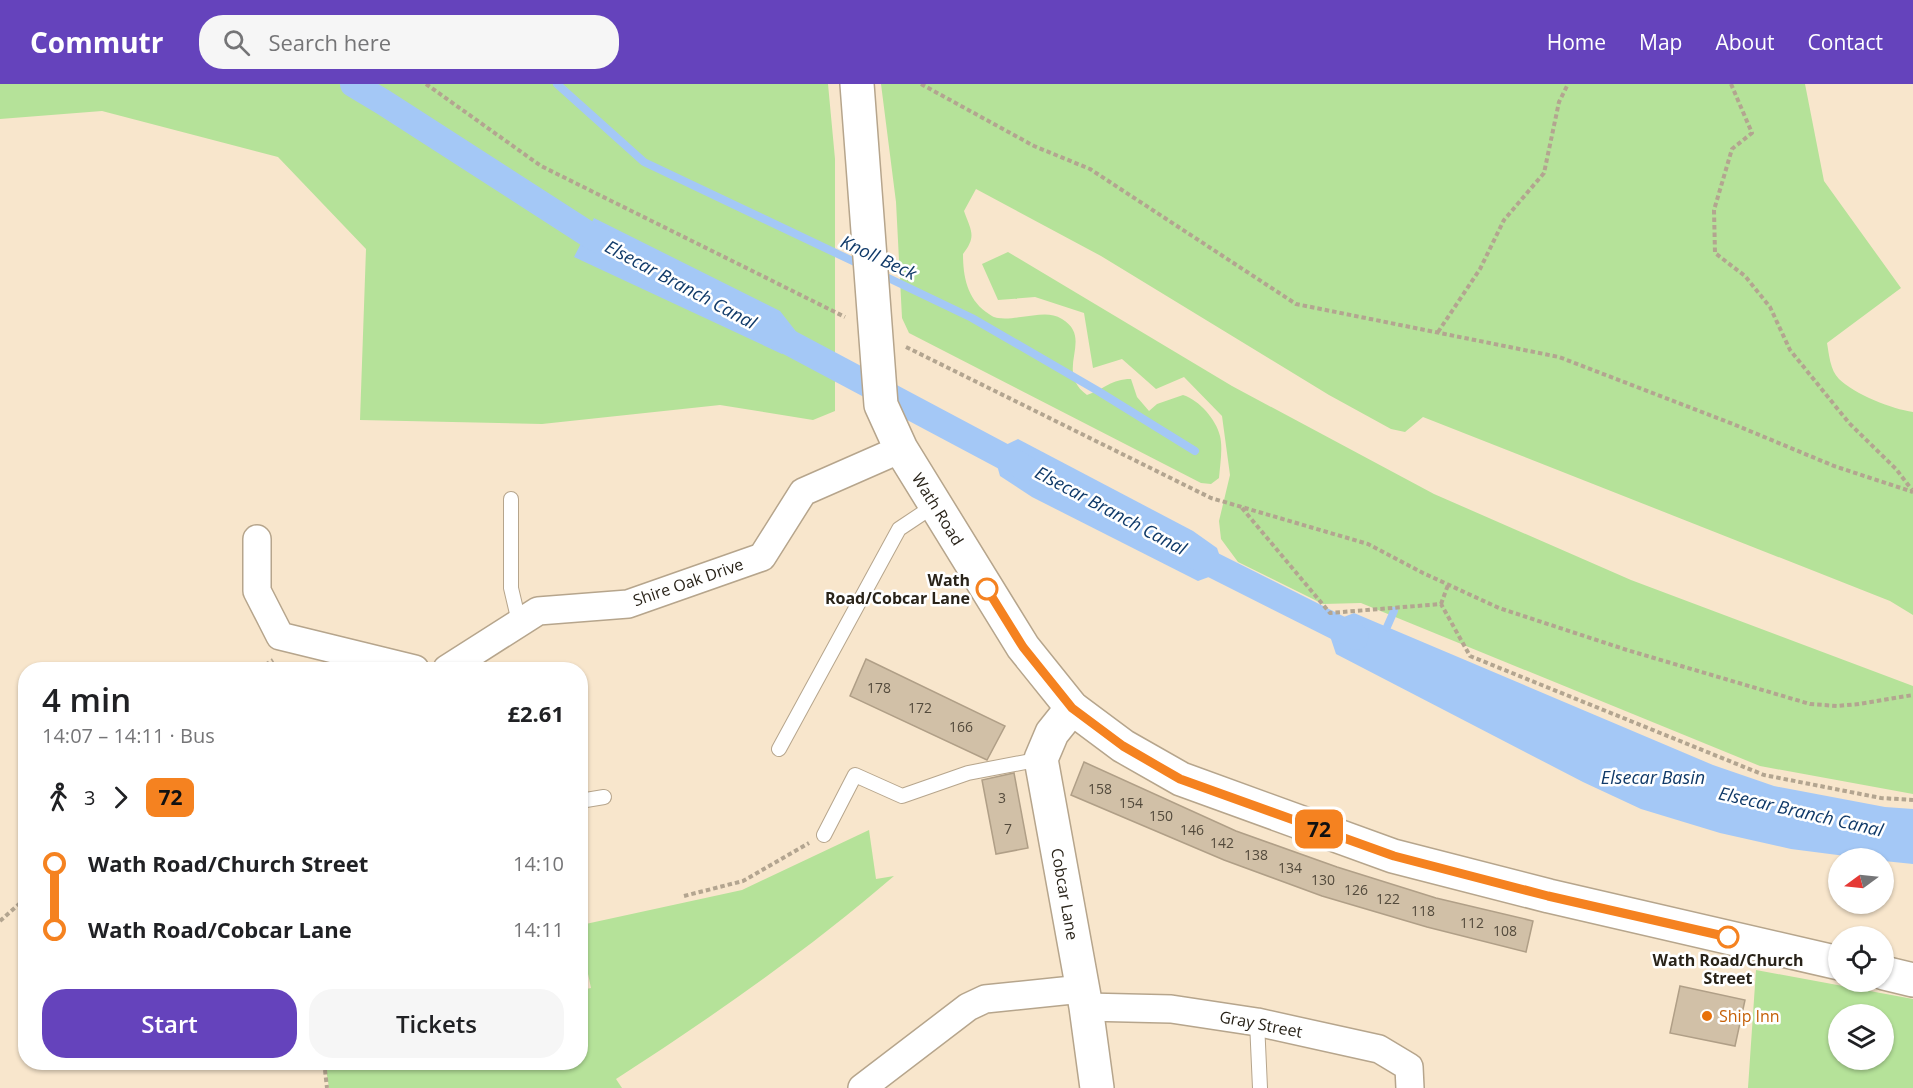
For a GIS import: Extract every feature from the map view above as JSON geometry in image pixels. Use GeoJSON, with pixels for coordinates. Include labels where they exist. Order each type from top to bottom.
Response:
{"type":"FeatureCollection","features":[{"type":"Feature","properties":{"kind":"main road"},"geometry":{"type":"LineString","coordinates":[[856,84],[876,344]]}},
{"type":"Feature","properties":{"kind":"main road","name":"Wath Road"},"geometry":{"type":"LineString","coordinates":[[876,344],[880,405],[901,449],[935,505],[1023,647],[1072,708],[1123,746],[1180,779],[1394,856],[1548,896],[1828,960]]}},
{"type":"Feature","properties":{"kind":"main road"},"geometry":{"type":"LineString","coordinates":[[1041,759],[1052,733],[1072,708]]}},
{"type":"Feature","properties":{"kind":"main road","name":"Cobcar Lane"},"geometry":{"type":"LineString","coordinates":[[1041,759],[1084,998],[1097,1088]]}},
{"type":"Feature","properties":{"kind":"main road"},"geometry":{"type":"LineString","coordinates":[[1894,975],[1913,980]]}},
{"type":"Feature","properties":{"kind":"street","name":"Shire Oak Drive"},"geometry":{"type":"LineString","coordinates":[[458,662],[538,611],[628,604],[762,557],[804,492],[901,449]]}},
{"type":"Feature","properties":{"kind":"street"},"geometry":{"type":"LineString","coordinates":[[256,539],[257,591],[280,636],[386,662]]}},
{"type":"Feature","properties":{"kind":"street","name":"Gray Street"},"geometry":{"type":"LineString","coordinates":[[862,1088],[968,1007],[986,999],[1084,998],[1257,1022],[1379,1049],[1409,1067],[1410,1088]]}},
{"type":"Feature","properties":{"kind":"lane"},"geometry":{"type":"LineString","coordinates":[[511,499],[511,588],[519,622]]}},
{"type":"Feature","properties":{"kind":"lane"},"geometry":{"type":"LineString","coordinates":[[779,749],[899,529],[935,505]]}},
{"type":"Feature","properties":{"kind":"lane"},"geometry":{"type":"LineString","coordinates":[[824,835],[855,775],[902,796],[968,773],[1041,759]]}},
{"type":"Feature","properties":{"kind":"lane"},"geometry":{"type":"LineString","coordinates":[[588,800],[604,797]]}},
{"type":"Feature","properties":{"kind":"lane"},"geometry":{"type":"LineString","coordinates":[[1257,1022],[1260,1088]]}},
{"type":"Feature","properties":{"kind":"path"},"geometry":{"type":"LineString","coordinates":[[426,84],[542,166],[876,344],[1211,498],[1368,544],[1499,608],[1627,650],[1810,704],[1837,706],[1913,695]]}},
{"type":"Feature","properties":{"kind":"path"},"geometry":{"type":"LineString","coordinates":[[921,84],[1034,146],[1090,169],[1296,304],[1559,357],[1733,424],[1833,466],[1913,492]]}},
{"type":"Feature","properties":{"kind":"path"},"geometry":{"type":"LineString","coordinates":[[1438,332],[1480,269],[1504,220],[1544,173],[1558,102],[1568,84]]}},
{"type":"Feature","properties":{"kind":"path"},"geometry":{"type":"LineString","coordinates":[[1731,84],[1752,133],[1732,149],[1714,210],[1715,253],[1745,276],[1770,307],[1790,350],[1850,423],[1896,469],[1913,492]]}},
{"type":"Feature","properties":{"kind":"path"},"geometry":{"type":"LineString","coordinates":[[1241,507],[1330,613],[1441,604]]}},
{"type":"Feature","properties":{"kind":"path"},"geometry":{"type":"LineString","coordinates":[[1448,585],[1441,604],[1470,656],[1764,775],[1881,798],[1913,800]]}},
{"type":"Feature","properties":{"kind":"path"},"geometry":{"type":"LineString","coordinates":[[684,896],[743,881],[824,835]]}},
{"type":"Feature","properties":{"kind":"path"},"geometry":{"type":"LineString","coordinates":[[0,921],[18,905]]}},
{"type":"Feature","properties":{"kind":"path"},"geometry":{"type":"LineString","coordinates":[[325,1070],[327,1088]]}},
{"type":"Feature","properties":{"kind":"green space"},"geometry":{"type":"Polygon","coordinates":[[[0,84],[828,84],[835,159],[835,411],[813,420],[720,405],[542,424],[360,420],[366,249],[278,157],[102,111],[0,119],[0,84]]]}},
{"type":"Feature","properties":{"kind":"green space"},"geometry":{"type":"Polygon","coordinates":[[[881,84],[1805,84],[1824,181],[1901,288],[1827,343],[1834,371],[1846,385],[1874,400],[1913,412],[1913,615],[1890,601],[1423,417],[1405,432],[1391,429],[1329,395],[1101,256],[976,189],[964,211],[971,238],[963,254],[965,278],[974,300],[996,318],[1047,315],[1062,319],[1071,327],[1075,336],[1073,375],[1087,395],[1113,382],[1131,379],[1137,397],[1149,411],[1157,404],[1183,395],[1195,401],[1211,417],[1220,436],[1219,478],[1211,484],[1201,483],[909,333],[902,318],[896,202],[881,84]]]}},
{"type":"Feature","properties":{"kind":"green space"},"geometry":{"type":"Polygon","coordinates":[[[1008,252],[1232,386],[1434,494],[1631,580],[1913,686],[1913,794],[1760,766],[1361,603],[1323,604],[1238,562],[1221,539],[1219,521],[1230,475],[1222,416],[1184,377],[1156,389],[1122,359],[1093,368],[1084,313],[1035,297],[998,300],[982,264],[1008,252]]]}},
{"type":"Feature","properties":{"kind":"green space"},"geometry":{"type":"Polygon","coordinates":[[[869,830],[876,879],[894,876],[827,931],[758,982],[688,1032],[616,1079],[622,1088],[329,1088],[326,1070],[588,1070],[588,989],[591,988],[588,974],[588,923],[742,890],[869,830]]]}},
{"type":"Feature","properties":{"kind":"green space"},"geometry":{"type":"Polygon","coordinates":[[[1756,970],[1828,983],[1828,992],[1875,992],[1913,999],[1913,1088],[1748,1088],[1756,970]]]}},
{"type":"Feature","properties":{"kind":"water"},"geometry":{"type":"Polygon","coordinates":[[[594,218],[780,311],[798,334],[782,354],[574,257],[594,218]]]}},
{"type":"Feature","properties":{"kind":"water"},"geometry":{"type":"Polygon","coordinates":[[[1018,439],[1193,531],[1217,548],[1225,571],[1198,581],[1032,497],[1000,476],[993,451],[1018,439]]]}},
{"type":"Feature","properties":{"kind":"water","name":"Elsecar Basin"},"geometry":{"type":"Polygon","coordinates":[[[1354,613],[1713,765],[1774,786],[1885,807],[1913,809],[1913,864],[1894,862],[1894,848],[1828,848],[1828,854],[1791,849],[1720,833],[1641,809],[1583,782],[1336,654],[1326,624],[1354,613]]]}},
{"type":"Feature","properties":{"kind":"building"},"geometry":{"type":"Polygon","coordinates":[[[866,659],[1005,726],[987,760],[850,696],[866,659]]]}},
{"type":"Feature","properties":{"kind":"building"},"geometry":{"type":"Polygon","coordinates":[[[1084,762],[1236,831],[1337,867],[1436,898],[1533,921],[1526,952],[1427,927],[1322,896],[1224,860],[1071,795],[1084,762]]]}},
{"type":"Feature","properties":{"kind":"building"},"geometry":{"type":"Polygon","coordinates":[[[1014,773],[1028,848],[996,854],[982,780],[1014,773]]]}},
{"type":"Feature","properties":{"kind":"building","name":"Ship Inn"},"geometry":{"type":"Polygon","coordinates":[[[1680,986],[1745,1000],[1735,1046],[1670,1033],[1680,986]]]}},
{"type":"Feature","properties":{"kind":"waterway","name":"Elsecar Branch Canal"},"geometry":{"type":"LineString","coordinates":[[353,84],[591,236],[617,250]]}},
{"type":"Feature","properties":{"kind":"waterway","name":"Knoll Beck"},"geometry":{"type":"LineString","coordinates":[[557,84],[644,162],[861,265]]}},
{"type":"Feature","properties":{"kind":"waterway","name":"Knoll Beck"},"geometry":{"type":"LineString","coordinates":[[880,274],[972,318],[1098,391],[1195,451]]}},
{"type":"Feature","properties":{"kind":"waterway","name":"Elsecar Branch Canal"},"geometry":{"type":"LineString","coordinates":[[760,327],[1025,468]]}},
{"type":"Feature","properties":{"kind":"waterway","name":"Elsecar Branch Canal"},"geometry":{"type":"LineString","coordinates":[[1193,555],[1356,637]]}},
{"type":"Feature","properties":{"kind":"waterway"},"geometry":{"type":"LineString","coordinates":[[1387,627],[1394,611]]}},
{"type":"Feature","properties":{"kind":"bus line","name":"72"},"geometry":{"type":"LineString","coordinates":[[987,589],[1023,647],[1072,708],[1123,746],[1180,779],[1394,856],[1548,896],[1728,937]]}},
{"type":"Feature","properties":{"kind":"place","name":"Wath Road/Cobcar Lane"},"geometry":{"type":"Point","coordinates":[987,589]}},
{"type":"Feature","properties":{"kind":"place","name":"Wath Road/Church Street"},"geometry":{"type":"Point","coordinates":[1728,937]}},
{"type":"Feature","properties":{"kind":"place","name":"Ship Inn"},"geometry":{"type":"Point","coordinates":[1707,1016]}}]}
